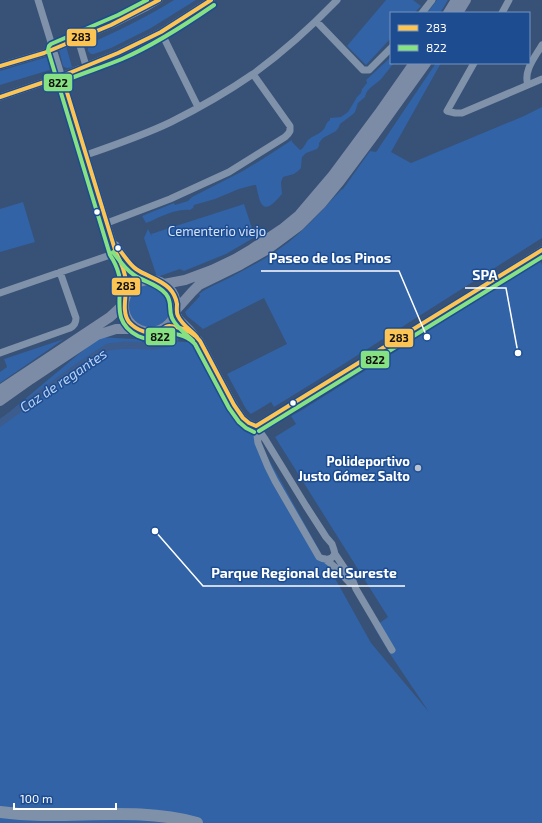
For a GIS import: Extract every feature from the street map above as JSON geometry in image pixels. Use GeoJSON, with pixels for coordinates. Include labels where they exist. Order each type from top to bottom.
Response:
{"type":"FeatureCollection","features":[{"type":"Feature","properties":{"kind":"main road"},"geometry":{"type":"LineString","coordinates":[[449,12],[456,0]]}},
{"type":"Feature","properties":{"kind":"main road"},"geometry":{"type":"LineString","coordinates":[[459,12],[466,0]]}},
{"type":"Feature","properties":{"kind":"main road"},"geometry":{"type":"LineString","coordinates":[[0,390],[110,317],[125,300],[132,288],[141,282],[151,280],[160,282],[185,280],[229,262],[282,230],[299,215],[333,175],[380,113],[413,64]]}},
{"type":"Feature","properties":{"kind":"main road"},"geometry":{"type":"LineString","coordinates":[[176,311],[199,285],[240,265],[268,249],[299,226],[321,204],[340,181],[425,64]]}},
{"type":"Feature","properties":{"kind":"main road"},"geometry":{"type":"LineString","coordinates":[[125,300],[124,311],[131,325],[142,332],[159,332],[168,326],[174,317],[177,306],[173,293],[169,288],[160,282]]}},
{"type":"Feature","properties":{"kind":"main road"},"geometry":{"type":"LineString","coordinates":[[0,401],[97,335],[116,329],[137,329]]}},
{"type":"Feature","properties":{"kind":"main road"},"geometry":{"type":"LineString","coordinates":[[0,812],[10,814],[42,815],[140,814],[169,817],[197,823]]}},
{"type":"Feature","properties":{"kind":"street"},"geometry":{"type":"LineString","coordinates":[[38,0],[116,253],[125,275],[125,300]]}},
{"type":"Feature","properties":{"kind":"street"},"geometry":{"type":"LineString","coordinates":[[0,66],[54,49],[111,25],[159,0]]}},
{"type":"Feature","properties":{"kind":"street"},"geometry":{"type":"LineString","coordinates":[[0,97],[62,76],[118,53],[162,32],[211,0]]}},
{"type":"Feature","properties":{"kind":"street"},"geometry":{"type":"LineString","coordinates":[[86,155],[171,122],[225,92],[253,74],[287,47],[338,0]]}},
{"type":"Feature","properties":{"kind":"street"},"geometry":{"type":"LineString","coordinates":[[423,12],[432,0]]}},
{"type":"Feature","properties":{"kind":"street"},"geometry":{"type":"LineString","coordinates":[[503,12],[509,0]]}},
{"type":"Feature","properties":{"kind":"street"},"geometry":{"type":"LineString","coordinates":[[316,21],[363,70],[369,70],[390,49]]}},
{"type":"Feature","properties":{"kind":"street"},"geometry":{"type":"LineString","coordinates":[[162,32],[198,107]]}},
{"type":"Feature","properties":{"kind":"street"},"geometry":{"type":"LineString","coordinates":[[78,39],[86,66]]}},
{"type":"Feature","properties":{"kind":"street"},"geometry":{"type":"LineString","coordinates":[[528,85],[526,77],[528,71],[542,45]]}},
{"type":"Feature","properties":{"kind":"street"},"geometry":{"type":"LineString","coordinates":[[473,64],[447,111],[462,113],[542,79]]}},
{"type":"Feature","properties":{"kind":"street"},"geometry":{"type":"LineString","coordinates":[[107,223],[170,199],[229,172],[288,134],[290,131],[290,126],[253,74]]}},
{"type":"Feature","properties":{"kind":"street"},"geometry":{"type":"LineString","coordinates":[[113,241],[133,268],[160,282]]}},
{"type":"Feature","properties":{"kind":"street"},"geometry":{"type":"LineString","coordinates":[[256,426],[542,250]]}},
{"type":"Feature","properties":{"kind":"street"},"geometry":{"type":"LineString","coordinates":[[0,293],[116,253]]}},
{"type":"Feature","properties":{"kind":"street"},"geometry":{"type":"LineString","coordinates":[[0,353],[74,326],[76,318],[60,272]]}},
{"type":"Feature","properties":{"kind":"street"},"geometry":{"type":"LineString","coordinates":[[176,311],[180,319],[200,341],[238,412],[248,423],[256,426],[326,537],[332,544],[335,554],[353,581],[392,650]]}},
{"type":"Feature","properties":{"kind":"street"},"geometry":{"type":"LineString","coordinates":[[168,326],[182,328],[196,336]]}},
{"type":"Feature","properties":{"kind":"street"},"geometry":{"type":"LineString","coordinates":[[256,426],[258,443],[268,467],[319,557],[332,564],[356,588]]}},
{"type":"Feature","properties":{"kind":"street"},"geometry":{"type":"LineString","coordinates":[[325,560],[330,559],[335,554]]}},
{"type":"Feature","properties":{"kind":"green space"},"geometry":{"type":"Polygon","coordinates":[[[174,0],[196,0],[151,28],[111,48],[94,54],[91,54],[88,51],[88,46],[91,43],[134,23],[174,0]]]}},
{"type":"Feature","properties":{"kind":"green space"},"geometry":{"type":"Polygon","coordinates":[[[386,0],[413,0],[421,6],[415,12],[390,12],[390,39],[366,65],[347,46],[386,0]]]}},
{"type":"Feature","properties":{"kind":"green space"},"geometry":{"type":"Polygon","coordinates":[[[437,0],[448,0],[441,12],[428,12],[437,0]]]}},
{"type":"Feature","properties":{"kind":"green space"},"geometry":{"type":"Polygon","coordinates":[[[66,46],[72,67],[69,68],[65,68],[63,66],[59,50],[66,46]]]}},
{"type":"Feature","properties":{"kind":"green space"},"geometry":{"type":"Polygon","coordinates":[[[47,57],[50,70],[0,85],[0,71],[47,57]]]}},
{"type":"Feature","properties":{"kind":"green space"},"geometry":{"type":"Polygon","coordinates":[[[390,58],[390,64],[393,64],[358,103],[355,112],[340,124],[336,131],[323,138],[317,149],[306,153],[302,157],[301,168],[298,171],[294,174],[283,177],[281,182],[282,194],[270,206],[264,206],[261,203],[256,185],[254,185],[194,205],[190,210],[179,210],[146,223],[142,216],[174,203],[175,205],[188,201],[192,197],[241,172],[292,140],[292,142],[300,150],[311,137],[319,134],[323,130],[330,118],[341,117],[348,112],[367,83],[366,80],[390,58]]]}},
{"type":"Feature","properties":{"kind":"green space"},"geometry":{"type":"Polygon","coordinates":[[[435,64],[440,64],[391,152],[411,163],[524,116],[542,107],[542,238],[274,407],[271,402],[251,414],[246,409],[227,374],[287,344],[264,298],[203,329],[187,316],[185,312],[200,296],[199,294],[248,268],[288,243],[343,189],[370,151],[376,152],[435,64]]]}},
{"type":"Feature","properties":{"kind":"green space"},"geometry":{"type":"Polygon","coordinates":[[[23,202],[35,242],[0,252],[0,209],[23,202]]]}},
{"type":"Feature","properties":{"kind":"green space","name":"Cementerio viejo"},"geometry":{"type":"Polygon","coordinates":[[[244,204],[255,237],[226,254],[184,271],[180,269],[157,277],[144,238],[148,229],[152,237],[151,234],[244,204]]]}},
{"type":"Feature","properties":{"kind":"green space"},"geometry":{"type":"Polygon","coordinates":[[[540,261],[542,265],[542,823],[0,823],[0,420],[99,337],[204,343],[371,643],[429,712],[390,654],[374,627],[388,617],[275,437],[296,424],[291,416],[540,261]]]}},
{"type":"Feature","properties":{"kind":"green space"},"geometry":{"type":"Polygon","coordinates":[[[146,285],[154,285],[165,291],[171,302],[171,310],[165,321],[154,327],[146,327],[135,321],[129,310],[129,302],[135,291],[146,285]]]}},
{"type":"Feature","properties":{"kind":"green space"},"geometry":{"type":"Polygon","coordinates":[[[64,339],[0,383],[0,372],[7,367],[4,359],[64,339]]]}},
{"type":"Feature","properties":{"kind":"waterway","name":"Caz de regantes"},"geometry":{"type":"LineString","coordinates":[[0,423],[76,368],[108,347],[125,345],[152,346],[166,344],[175,339]]}},
{"type":"Feature","properties":{"kind":"transit line","name":"822"},"geometry":{"type":"LineString","coordinates":[[147,0],[118,15],[51,44],[48,50],[110,255],[119,275],[120,309],[124,324],[129,330],[142,338],[150,339],[170,332],[186,337],[192,341],[229,408],[239,422],[254,432]]}},
{"type":"Feature","properties":{"kind":"transit line","name":"283"},"geometry":{"type":"LineString","coordinates":[[0,66],[44,53],[111,25],[159,0]]}},
{"type":"Feature","properties":{"kind":"transit line","name":"283"},"geometry":{"type":"LineString","coordinates":[[0,97],[62,76],[118,53],[161,32],[211,0]]}},
{"type":"Feature","properties":{"kind":"transit line","name":"822"},"geometry":{"type":"LineString","coordinates":[[64,81],[115,62],[146,47],[192,20],[214,5]]}},
{"type":"Feature","properties":{"kind":"transit line","name":"283"},"geometry":{"type":"LineString","coordinates":[[62,76],[116,253],[124,270],[126,282],[125,313],[129,322],[139,330],[152,333],[169,326],[183,329],[195,336],[200,341],[234,405],[243,418],[256,426]]}},
{"type":"Feature","properties":{"kind":"transit line","name":"283"},"geometry":{"type":"LineString","coordinates":[[118,248],[136,269],[161,282],[173,293],[177,304],[177,313],[180,319],[184,325],[197,337]]}},
{"type":"Feature","properties":{"kind":"transit line","name":"283"},"geometry":{"type":"LineString","coordinates":[[256,426],[542,250]]}},
{"type":"Feature","properties":{"kind":"transit line","name":"822"},"geometry":{"type":"LineString","coordinates":[[113,252],[131,273],[155,285],[166,294],[174,321],[193,341]]}},
{"type":"Feature","properties":{"kind":"transit line","name":"822"},"geometry":{"type":"LineString","coordinates":[[259,431],[542,257]]}},
{"type":"Feature","properties":{"kind":"place","name":"Paseo de los Pinos"},"geometry":{"type":"Point","coordinates":[427,337]}},
{"type":"Feature","properties":{"kind":"place","name":"SPA"},"geometry":{"type":"Point","coordinates":[518,353]}},
{"type":"Feature","properties":{"kind":"place","name":"Polideportivo Justo Gómez Salto"},"geometry":{"type":"Point","coordinates":[418,468]}},
{"type":"Feature","properties":{"kind":"place","name":"Parque Regional del Sureste"},"geometry":{"type":"Point","coordinates":[155,531]}}]}
